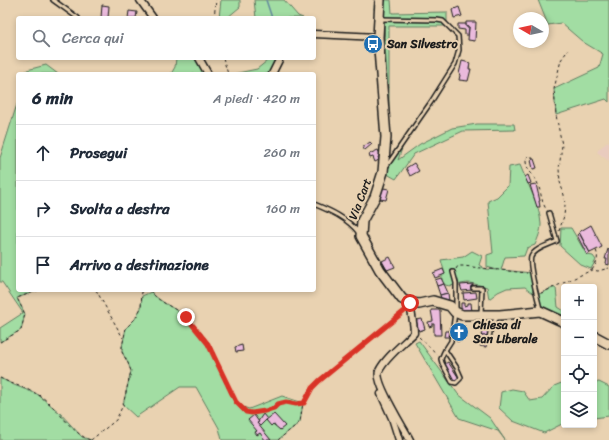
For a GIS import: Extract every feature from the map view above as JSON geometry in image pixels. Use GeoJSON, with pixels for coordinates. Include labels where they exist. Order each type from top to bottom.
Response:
{"type":"FeatureCollection","features":[{"type":"Feature","properties":{"kind":"street"},"geometry":{"type":"LineString","coordinates":[[140,0],[152,16]]}},
{"type":"Feature","properties":{"kind":"street","name":"Via Cart"},"geometry":{"type":"LineString","coordinates":[[380,0],[378,37],[386,137],[383,172],[375,197],[362,221],[361,236],[380,270],[402,299],[410,303]]}},
{"type":"Feature","properties":{"kind":"street"},"geometry":{"type":"LineString","coordinates":[[316,34],[378,37]]}},
{"type":"Feature","properties":{"kind":"street"},"geometry":{"type":"LineString","coordinates":[[199,60],[207,72]]}},
{"type":"Feature","properties":{"kind":"street"},"geometry":{"type":"LineString","coordinates":[[273,72],[279,60]]}},
{"type":"Feature","properties":{"kind":"street"},"geometry":{"type":"LineString","coordinates":[[399,440],[392,418],[382,399],[377,380],[378,373],[384,363],[414,333],[414,322],[410,303],[419,304],[433,301],[450,306],[462,315],[499,315],[540,311],[561,321]]}},
{"type":"Feature","properties":{"kind":"street"},"geometry":{"type":"LineString","coordinates":[[597,338],[609,344]]}},
{"type":"Feature","properties":{"kind":"street"},"geometry":{"type":"LineString","coordinates":[[378,373],[379,382],[383,393],[410,440]]}},
{"type":"Feature","properties":{"kind":"lane"},"geometry":{"type":"LineString","coordinates":[[53,0],[75,16]]}},
{"type":"Feature","properties":{"kind":"lane"},"geometry":{"type":"LineString","coordinates":[[379,19],[444,21],[458,36],[459,50],[455,64],[383,172]]}},
{"type":"Feature","properties":{"kind":"lane"},"geometry":{"type":"LineString","coordinates":[[316,205],[346,220],[361,236]]}},
{"type":"Feature","properties":{"kind":"lane"},"geometry":{"type":"LineString","coordinates":[[540,311],[530,264],[531,257],[539,249],[557,242],[549,213]]}},
{"type":"Feature","properties":{"kind":"lane"},"geometry":{"type":"LineString","coordinates":[[445,350],[460,374],[461,377],[458,381],[452,382],[441,358],[445,350],[451,341],[456,312],[456,283],[454,272]]}},
{"type":"Feature","properties":{"kind":"lane"},"geometry":{"type":"LineString","coordinates":[[473,288],[482,288],[481,315]]}},
{"type":"Feature","properties":{"kind":"lane"},"geometry":{"type":"LineString","coordinates":[[489,338],[494,320],[499,315]]}},
{"type":"Feature","properties":{"kind":"path"},"geometry":{"type":"LineString","coordinates":[[214,16],[216,0]]}},
{"type":"Feature","properties":{"kind":"path"},"geometry":{"type":"LineString","coordinates":[[557,242],[565,206],[559,169],[562,145],[556,115],[554,89],[561,60],[568,50]]}},
{"type":"Feature","properties":{"kind":"path"},"geometry":{"type":"LineString","coordinates":[[224,60],[227,72]]}},
{"type":"Feature","properties":{"kind":"path"},"geometry":{"type":"LineString","coordinates":[[533,159],[531,156],[528,156],[526,161],[530,173],[538,183],[543,204],[549,213]]}},
{"type":"Feature","properties":{"kind":"path"},"geometry":{"type":"LineString","coordinates":[[537,295],[592,270],[597,263],[598,254],[596,250]]}},
{"type":"Feature","properties":{"kind":"path"},"geometry":{"type":"LineString","coordinates":[[454,272],[458,266],[463,266],[522,273],[532,272]]}},
{"type":"Feature","properties":{"kind":"path"},"geometry":{"type":"LineString","coordinates":[[592,270],[598,271],[609,268]]}},
{"type":"Feature","properties":{"kind":"path"},"geometry":{"type":"LineString","coordinates":[[0,342],[21,330],[25,314],[17,298],[34,292]]}},
{"type":"Feature","properties":{"kind":"path"},"geometry":{"type":"LineString","coordinates":[[97,292],[124,338]]}},
{"type":"Feature","properties":{"kind":"path"},"geometry":{"type":"LineString","coordinates":[[0,378],[37,394],[59,412],[82,437],[91,440],[116,420],[123,405],[131,371],[122,352],[124,338],[126,328],[135,319],[141,308],[142,292]]}},
{"type":"Feature","properties":{"kind":"path"},"geometry":{"type":"LineString","coordinates":[[152,292],[156,298],[186,317],[208,344],[236,402],[246,412],[252,413],[265,411],[274,408],[278,404],[286,402],[296,404],[304,403]]}},
{"type":"Feature","properties":{"kind":"path"},"geometry":{"type":"LineString","coordinates":[[278,440],[300,422],[304,403],[312,388],[407,309],[410,303]]}},
{"type":"Feature","properties":{"kind":"path"},"geometry":{"type":"LineString","coordinates":[[414,333],[441,358]]}},
{"type":"Feature","properties":{"kind":"path"},"geometry":{"type":"LineString","coordinates":[[451,341],[462,342]]}},
{"type":"Feature","properties":{"kind":"shaded area"},"geometry":{"type":"Polygon","coordinates":[[[609,141],[609,161],[597,152],[609,141]]]}},
{"type":"Feature","properties":{"kind":"green space"},"geometry":{"type":"Polygon","coordinates":[[[221,0],[240,0],[240,7],[229,16],[219,16],[221,0]]]}},
{"type":"Feature","properties":{"kind":"green space"},"geometry":{"type":"Polygon","coordinates":[[[254,0],[284,0],[298,16],[256,16],[254,0]]]}},
{"type":"Feature","properties":{"kind":"green space"},"geometry":{"type":"Polygon","coordinates":[[[375,0],[391,0],[392,13],[447,12],[447,26],[389,26],[389,115],[384,25],[374,9],[375,0]]]}},
{"type":"Feature","properties":{"kind":"green space"},"geometry":{"type":"Polygon","coordinates":[[[538,0],[609,0],[609,102],[606,99],[556,115],[554,89],[599,68],[603,54],[583,42],[561,23],[549,25],[549,12],[543,12],[538,0]]]}},
{"type":"Feature","properties":{"kind":"green space"},"geometry":{"type":"Polygon","coordinates":[[[176,60],[197,60],[205,72],[172,72],[175,67],[176,60]]]}},
{"type":"Feature","properties":{"kind":"green space"},"geometry":{"type":"Polygon","coordinates":[[[266,60],[277,60],[270,72],[243,72],[257,69],[266,60]]]}},
{"type":"Feature","properties":{"kind":"green space"},"geometry":{"type":"Polygon","coordinates":[[[46,65],[55,72],[26,72],[27,70],[46,65]]]}},
{"type":"Feature","properties":{"kind":"green space"},"geometry":{"type":"Polygon","coordinates":[[[16,107],[16,292],[34,292],[17,298],[25,314],[21,330],[0,342],[0,328],[23,313],[2,282],[0,282],[0,158],[16,107]]]}},
{"type":"Feature","properties":{"kind":"green space"},"geometry":{"type":"Polygon","coordinates":[[[477,124],[514,124],[515,130],[463,131],[414,154],[396,179],[387,174],[390,157],[406,137],[398,160],[420,144],[452,128],[477,124]]]}},
{"type":"Feature","properties":{"kind":"green space"},"geometry":{"type":"Polygon","coordinates":[[[520,165],[533,194],[541,224],[535,245],[527,248],[524,256],[505,257],[501,270],[532,273],[533,293],[525,287],[507,288],[498,292],[489,299],[487,287],[470,283],[451,286],[444,284],[442,281],[442,275],[445,274],[441,260],[463,257],[472,251],[482,256],[479,265],[485,269],[497,270],[487,267],[487,255],[493,253],[488,201],[497,197],[508,186],[509,167],[520,165]]]}},
{"type":"Feature","properties":{"kind":"green space"},"geometry":{"type":"Polygon","coordinates":[[[561,228],[571,228],[587,255],[593,256],[596,260],[591,269],[581,265],[560,246],[561,228]]]}},
{"type":"Feature","properties":{"kind":"green space"},"geometry":{"type":"Polygon","coordinates":[[[556,288],[558,307],[561,309],[561,324],[547,318],[537,295],[556,288]]]}},
{"type":"Feature","properties":{"kind":"green space"},"geometry":{"type":"Polygon","coordinates":[[[151,292],[186,317],[202,335],[236,402],[242,407],[249,409],[282,396],[303,403],[300,422],[278,440],[222,440],[219,428],[196,387],[180,387],[136,417],[123,405],[131,371],[122,352],[122,347],[126,328],[135,319],[141,308],[142,296],[151,292]]]}},
{"type":"Feature","properties":{"kind":"green space"},"geometry":{"type":"Polygon","coordinates":[[[419,341],[458,394],[490,418],[505,440],[498,431],[459,418],[415,343],[419,341]]]}},
{"type":"Feature","properties":{"kind":"green space"},"geometry":{"type":"Polygon","coordinates":[[[0,378],[37,394],[59,412],[82,437],[91,440],[0,440],[0,378]]]}},
{"type":"Feature","properties":{"kind":"green space"},"geometry":{"type":"Polygon","coordinates":[[[597,382],[609,387],[609,416],[597,418],[597,382]]]}},
{"type":"Feature","properties":{"kind":"green space"},"geometry":{"type":"Polygon","coordinates":[[[561,383],[561,424],[544,433],[513,421],[499,408],[501,392],[512,389],[523,391],[530,401],[542,399],[554,386],[561,383]]]}},
{"type":"Feature","properties":{"kind":"building"},"geometry":{"type":"Polygon","coordinates":[[[102,5],[109,6],[108,16],[101,16],[102,5]]]}},
{"type":"Feature","properties":{"kind":"building"},"geometry":{"type":"Polygon","coordinates":[[[459,7],[462,16],[454,18],[452,10],[459,7]]]}},
{"type":"Feature","properties":{"kind":"building"},"geometry":{"type":"Polygon","coordinates":[[[129,11],[137,12],[136,16],[128,16],[129,11]]]}},
{"type":"Feature","properties":{"kind":"building"},"geometry":{"type":"Polygon","coordinates":[[[466,22],[476,22],[475,41],[468,40],[469,27],[466,27],[466,22]]]}},
{"type":"Feature","properties":{"kind":"building"},"geometry":{"type":"Polygon","coordinates":[[[458,24],[466,24],[466,27],[469,27],[468,35],[465,35],[465,30],[458,29],[458,24]]]}},
{"type":"Feature","properties":{"kind":"building"},"geometry":{"type":"Polygon","coordinates":[[[462,61],[470,63],[469,69],[471,69],[468,81],[459,80],[462,61]]]}},
{"type":"Feature","properties":{"kind":"building"},"geometry":{"type":"Polygon","coordinates":[[[370,142],[372,144],[365,150],[362,148],[370,142]]]}},
{"type":"Feature","properties":{"kind":"building"},"geometry":{"type":"Polygon","coordinates":[[[378,150],[381,156],[378,157],[379,160],[375,162],[373,157],[370,158],[369,154],[378,150]]]}},
{"type":"Feature","properties":{"kind":"building"},"geometry":{"type":"Polygon","coordinates":[[[533,159],[537,168],[533,169],[531,160],[533,159]]]}},
{"type":"Feature","properties":{"kind":"building"},"geometry":{"type":"Polygon","coordinates":[[[414,163],[419,171],[410,176],[406,168],[414,163]]]}},
{"type":"Feature","properties":{"kind":"building"},"geometry":{"type":"Polygon","coordinates":[[[528,175],[531,183],[528,184],[525,177],[528,175]]]}},
{"type":"Feature","properties":{"kind":"building"},"geometry":{"type":"Polygon","coordinates":[[[536,184],[540,207],[537,207],[530,185],[536,184]]]}},
{"type":"Feature","properties":{"kind":"building"},"geometry":{"type":"Polygon","coordinates":[[[383,188],[389,189],[386,200],[380,199],[383,188]]]}},
{"type":"Feature","properties":{"kind":"building"},"geometry":{"type":"Polygon","coordinates":[[[591,225],[602,247],[590,253],[579,232],[591,225]]]}},
{"type":"Feature","properties":{"kind":"building"},"geometry":{"type":"Polygon","coordinates":[[[579,233],[590,253],[587,255],[577,235],[579,233]]]}},
{"type":"Feature","properties":{"kind":"building"},"geometry":{"type":"Polygon","coordinates":[[[608,249],[609,265],[606,264],[607,259],[605,259],[608,249]]]}},
{"type":"Feature","properties":{"kind":"building"},"geometry":{"type":"Polygon","coordinates":[[[390,257],[395,267],[387,270],[382,261],[390,257]]]}},
{"type":"Feature","properties":{"kind":"building"},"geometry":{"type":"Polygon","coordinates":[[[443,269],[445,274],[435,278],[433,273],[443,269]]]}},
{"type":"Feature","properties":{"kind":"building"},"geometry":{"type":"Polygon","coordinates":[[[441,278],[444,284],[437,286],[435,280],[441,278]]]}},
{"type":"Feature","properties":{"kind":"building"},"geometry":{"type":"Polygon","coordinates":[[[444,284],[448,293],[440,295],[437,286],[444,284]]]}},
{"type":"Feature","properties":{"kind":"building"},"geometry":{"type":"Polygon","coordinates":[[[473,284],[473,290],[462,291],[460,285],[473,284]]]}},
{"type":"Feature","properties":{"kind":"building"},"geometry":{"type":"Polygon","coordinates":[[[476,292],[477,298],[464,300],[463,293],[476,292]]]}},
{"type":"Feature","properties":{"kind":"building"},"geometry":{"type":"Polygon","coordinates":[[[448,293],[449,301],[442,302],[440,295],[448,293]]]}},
{"type":"Feature","properties":{"kind":"building"},"geometry":{"type":"Polygon","coordinates":[[[461,303],[464,303],[464,306],[467,305],[467,303],[471,303],[472,312],[461,312],[461,303]]]}},
{"type":"Feature","properties":{"kind":"building"},"geometry":{"type":"Polygon","coordinates":[[[431,310],[440,310],[441,335],[434,335],[434,324],[429,327],[428,322],[433,321],[431,310]]]}},
{"type":"Feature","properties":{"kind":"building"},"geometry":{"type":"Polygon","coordinates":[[[422,319],[425,329],[419,331],[416,320],[422,319]]]}},
{"type":"Feature","properties":{"kind":"building","name":"Chiesa di San Liberale"},"geometry":{"type":"Polygon","coordinates":[[[457,325],[462,325],[462,328],[464,328],[462,340],[456,340],[456,334],[454,334],[454,330],[456,331],[457,325]]]}},
{"type":"Feature","properties":{"kind":"building"},"geometry":{"type":"Polygon","coordinates":[[[483,327],[489,328],[488,336],[481,336],[483,327]]]}},
{"type":"Feature","properties":{"kind":"building"},"geometry":{"type":"Polygon","coordinates":[[[445,331],[451,331],[450,337],[444,337],[445,331]]]}},
{"type":"Feature","properties":{"kind":"building"},"geometry":{"type":"Polygon","coordinates":[[[481,336],[488,336],[486,347],[480,346],[481,336]]]}},
{"type":"Feature","properties":{"kind":"building"},"geometry":{"type":"Polygon","coordinates":[[[242,345],[243,351],[236,352],[235,347],[242,345]]]}},
{"type":"Feature","properties":{"kind":"building"},"geometry":{"type":"Polygon","coordinates":[[[448,362],[459,378],[454,381],[443,365],[448,362]]]}},
{"type":"Feature","properties":{"kind":"building"},"geometry":{"type":"Polygon","coordinates":[[[263,414],[267,419],[260,426],[257,423],[263,414]]]}},
{"type":"Feature","properties":{"kind":"building"},"geometry":{"type":"Polygon","coordinates":[[[274,414],[285,426],[280,430],[273,424],[271,426],[266,420],[274,414]]]}},
{"type":"Feature","properties":{"kind":"building"},"geometry":{"type":"Polygon","coordinates":[[[254,415],[259,422],[257,423],[271,440],[265,440],[260,433],[257,435],[255,432],[257,431],[248,420],[254,415]]]}},
{"type":"Feature","properties":{"kind":"waterway"},"geometry":{"type":"LineString","coordinates":[[266,0],[271,16]]}},
{"type":"Feature","properties":{"kind":"place","name":"San Silvestro"},"geometry":{"type":"Point","coordinates":[373,44]}},
{"type":"Feature","properties":{"kind":"place","name":"Chiesa di San Liberale"},"geometry":{"type":"Point","coordinates":[459,332]}},
{"type":"Feature","properties":{"kind":"route"},"geometry":{"type":"LineString","coordinates":[[186,317],[208,344],[236,402],[246,412],[252,413],[265,411],[274,408],[278,404],[286,402],[296,404],[304,403],[312,388],[319,381],[407,309],[410,303]]}}]}
